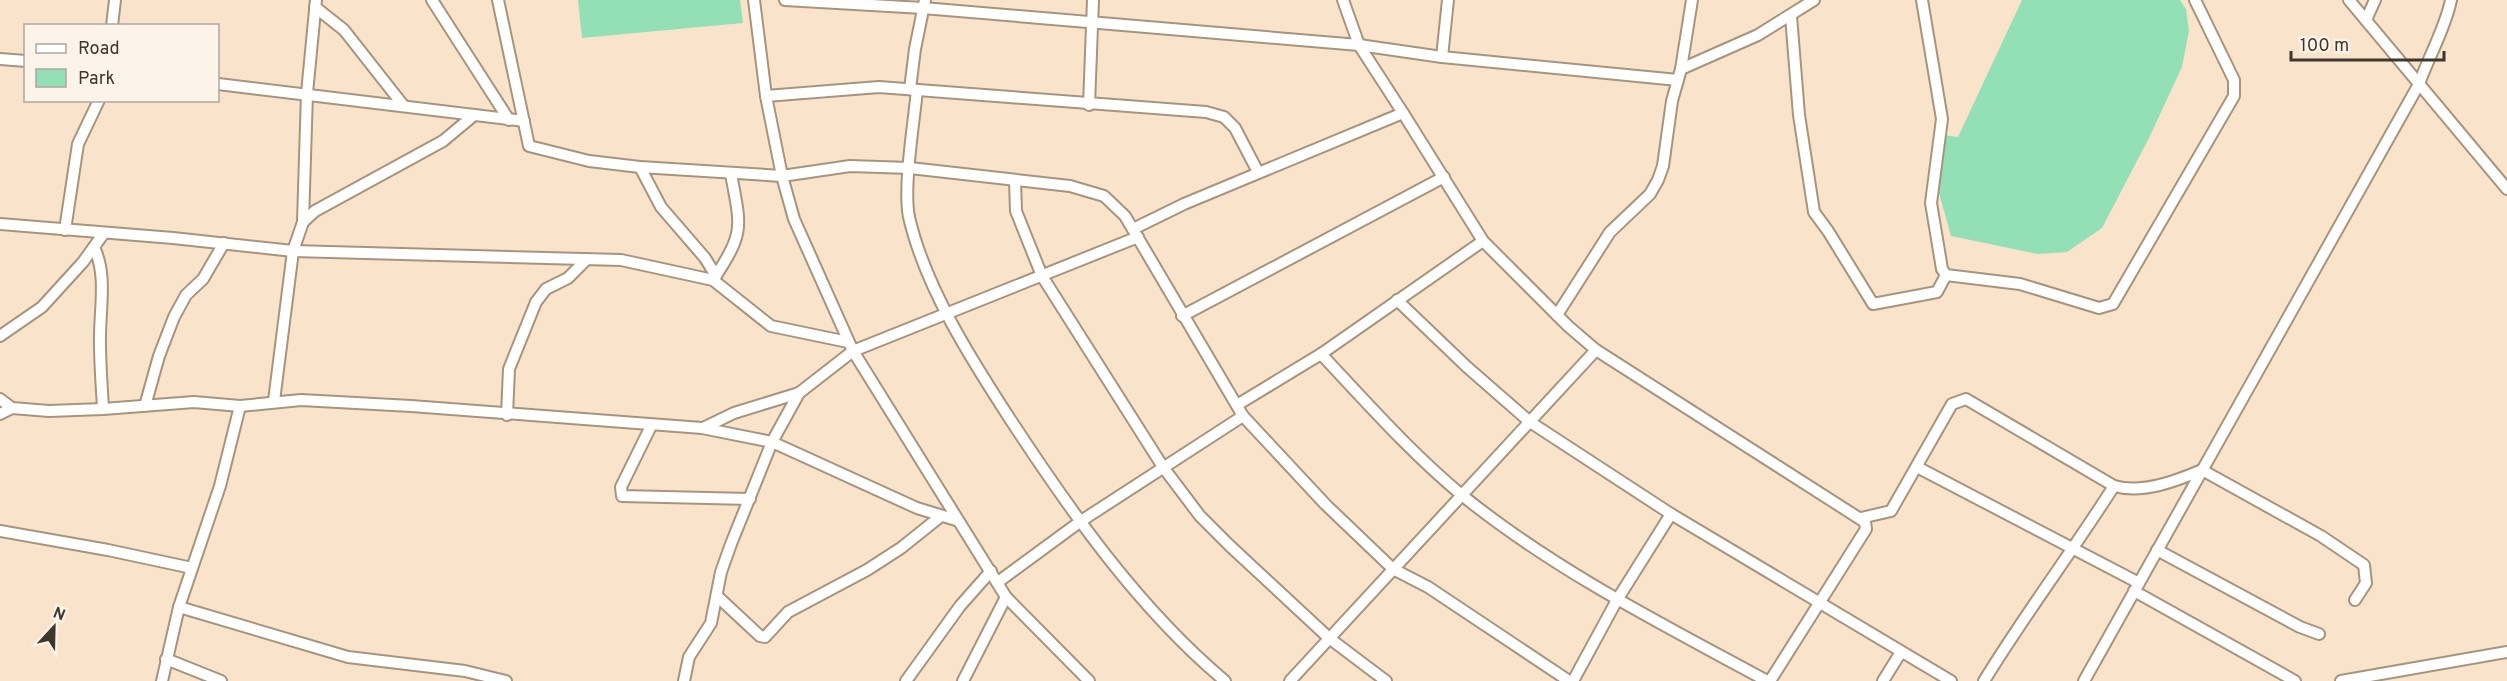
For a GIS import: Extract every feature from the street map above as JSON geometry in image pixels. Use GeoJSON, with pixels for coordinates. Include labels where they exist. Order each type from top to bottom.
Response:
{"type":"FeatureCollection","features":[{"type":"Feature","properties":{"kind":"street"},"geometry":{"type":"LineString","coordinates":[[112,24],[115,0]]}},
{"type":"Feature","properties":{"kind":"street"},"geometry":{"type":"LineString","coordinates":[[432,0],[509,120]]}},
{"type":"Feature","properties":{"kind":"street"},"geometry":{"type":"LineString","coordinates":[[498,0],[529,146],[589,161],[640,167],[782,176],[850,166],[910,168],[1088,189],[1104,196],[1116,206],[1136,233],[1182,316],[1243,416],[1326,505],[1393,569],[1428,587],[1569,681]]}},
{"type":"Feature","properties":{"kind":"street"},"geometry":{"type":"LineString","coordinates":[[754,0],[766,96],[782,176],[794,219],[850,347],[1006,597],[1089,681]]}},
{"type":"Feature","properties":{"kind":"street"},"geometry":{"type":"LineString","coordinates":[[785,0],[924,4],[1091,24],[1359,45],[1442,57],[1677,80]]}},
{"type":"Feature","properties":{"kind":"street"},"geometry":{"type":"LineString","coordinates":[[1089,105],[1093,0]]}},
{"type":"Feature","properties":{"kind":"street"},"geometry":{"type":"LineString","coordinates":[[1321,354],[1389,426],[1462,494],[1553,561],[1617,600],[1768,681],[1866,529],[1861,518],[1596,350],[1557,315],[1483,241],[1359,45],[1343,0]]}},
{"type":"Feature","properties":{"kind":"street"},"geometry":{"type":"LineString","coordinates":[[1442,57],[1448,0]]}},
{"type":"Feature","properties":{"kind":"street"},"geometry":{"type":"LineString","coordinates":[[1557,315],[1610,232],[1650,194],[1658,180],[1677,80],[1682,69],[1692,0]]}},
{"type":"Feature","properties":{"kind":"street"},"geometry":{"type":"LineString","coordinates":[[1682,69],[1758,35],[1814,0]]}},
{"type":"Feature","properties":{"kind":"street"},"geometry":{"type":"LineString","coordinates":[[1922,0],[1942,119],[1931,203],[1942,269],[1946,275],[2020,284],[2099,308],[2113,304],[2173,196],[2234,96],[2234,80],[2195,0]]}},
{"type":"Feature","properties":{"kind":"street"},"geometry":{"type":"LineString","coordinates":[[2349,0],[2507,189]]}},
{"type":"Feature","properties":{"kind":"street"},"geometry":{"type":"LineString","coordinates":[[2366,20],[2375,0]]}},
{"type":"Feature","properties":{"kind":"street"},"geometry":{"type":"LineString","coordinates":[[2084,681],[2419,84],[2429,54],[2448,18],[2451,0]]}},
{"type":"Feature","properties":{"kind":"street"},"geometry":{"type":"LineString","coordinates":[[274,401],[293,251],[303,222],[307,93],[316,3]]}},
{"type":"Feature","properties":{"kind":"street"},"geometry":{"type":"LineString","coordinates":[[316,3],[344,30],[403,105]]}},
{"type":"Feature","properties":{"kind":"street"},"geometry":{"type":"LineString","coordinates":[[924,4],[915,49],[909,217],[946,314],[994,395],[1081,521],[1150,606],[1225,681]]}},
{"type":"Feature","properties":{"kind":"street"},"geometry":{"type":"LineString","coordinates":[[1791,16],[1799,115],[1814,212],[1819,221],[1828,231],[1873,304],[1937,292],[1946,275]]}},
{"type":"Feature","properties":{"kind":"street"},"geometry":{"type":"LineString","coordinates":[[0,59],[24,62]]}},
{"type":"Feature","properties":{"kind":"street"},"geometry":{"type":"LineString","coordinates":[[219,84],[524,121]]}},
{"type":"Feature","properties":{"kind":"street"},"geometry":{"type":"LineString","coordinates":[[766,96],[863,86],[1089,105],[1206,112],[1224,117],[1234,128],[1258,172]]}},
{"type":"Feature","properties":{"kind":"street"},"geometry":{"type":"LineString","coordinates":[[65,230],[78,144],[98,102]]}},
{"type":"Feature","properties":{"kind":"street"},"geometry":{"type":"LineString","coordinates":[[684,681],[688,657],[711,623],[726,557],[772,442],[799,393],[850,347],[946,314],[1042,276],[1136,233],[1184,204],[1403,113]]}},
{"type":"Feature","properties":{"kind":"street"},"geometry":{"type":"LineString","coordinates":[[303,222],[315,211],[443,141],[473,116]]}},
{"type":"Feature","properties":{"kind":"street"},"geometry":{"type":"LineString","coordinates":[[640,167],[661,207],[705,258],[714,278],[771,326],[850,347]]}},
{"type":"Feature","properties":{"kind":"street"},"geometry":{"type":"LineString","coordinates":[[714,278],[737,238],[740,223],[731,174]]}},
{"type":"Feature","properties":{"kind":"street"},"geometry":{"type":"LineString","coordinates":[[1182,316],[1444,177]]}},
{"type":"Feature","properties":{"kind":"street"},"geometry":{"type":"LineString","coordinates":[[1015,180],[1016,211],[1042,276],[1163,468],[1200,516],[1329,638],[1386,681]]}},
{"type":"Feature","properties":{"kind":"street"},"geometry":{"type":"LineString","coordinates":[[0,224],[293,251],[587,259],[644,263],[714,278]]}},
{"type":"Feature","properties":{"kind":"street"},"geometry":{"type":"LineString","coordinates":[[0,336],[42,307],[94,247],[104,232]]}},
{"type":"Feature","properties":{"kind":"street"},"geometry":{"type":"LineString","coordinates":[[1237,405],[1321,354],[1483,241]]}},
{"type":"Feature","properties":{"kind":"street"},"geometry":{"type":"LineString","coordinates":[[145,406],[159,356],[174,317],[186,295],[203,279],[224,243]]}},
{"type":"Feature","properties":{"kind":"street"},"geometry":{"type":"LineString","coordinates":[[94,247],[100,260],[102,279],[100,343],[103,409]]}},
{"type":"Feature","properties":{"kind":"street"},"geometry":{"type":"LineString","coordinates":[[507,415],[509,369],[536,302],[546,290],[568,278],[587,259]]}},
{"type":"Feature","properties":{"kind":"street"},"geometry":{"type":"LineString","coordinates":[[1397,300],[1467,367],[1530,422],[1671,514],[1818,604],[1951,681]]}},
{"type":"Feature","properties":{"kind":"street"},"geometry":{"type":"LineString","coordinates":[[1290,681],[1596,350]]}},
{"type":"Feature","properties":{"kind":"street"},"geometry":{"type":"LineString","coordinates":[[702,428],[734,413],[799,393]]}},
{"type":"Feature","properties":{"kind":"street"},"geometry":{"type":"LineString","coordinates":[[0,399],[12,408]]}},
{"type":"Feature","properties":{"kind":"street"},"geometry":{"type":"LineString","coordinates":[[1861,518],[1890,511],[1956,400],[1966,399],[2114,486],[2138,488],[2171,483],[2202,470]]}},
{"type":"Feature","properties":{"kind":"street"},"geometry":{"type":"LineString","coordinates":[[0,414],[12,408],[50,411],[187,402],[240,406],[274,401],[345,402],[702,428],[772,442],[941,516],[956,520]]}},
{"type":"Feature","properties":{"kind":"street"},"geometry":{"type":"LineString","coordinates":[[162,681],[179,607],[220,486],[240,406]]}},
{"type":"Feature","properties":{"kind":"street"},"geometry":{"type":"LineString","coordinates":[[998,582],[1081,521],[1243,416]]}},
{"type":"Feature","properties":{"kind":"street"},"geometry":{"type":"LineString","coordinates":[[651,426],[621,487],[622,496],[750,499]]}},
{"type":"Feature","properties":{"kind":"street"},"geometry":{"type":"LineString","coordinates":[[1917,467],[2075,548],[2295,681]]}},
{"type":"Feature","properties":{"kind":"street"},"geometry":{"type":"LineString","coordinates":[[2202,470],[2320,536],[2364,565],[2366,583],[2355,600]]}},
{"type":"Feature","properties":{"kind":"street"},"geometry":{"type":"LineString","coordinates":[[1984,681],[2036,599],[2075,548],[2114,486]]}},
{"type":"Feature","properties":{"kind":"street"},"geometry":{"type":"LineString","coordinates":[[1574,681],[1617,600],[1671,514]]}},
{"type":"Feature","properties":{"kind":"street"},"geometry":{"type":"LineString","coordinates":[[717,596],[760,636],[765,637],[788,612],[867,570],[901,548],[941,516]]}},
{"type":"Feature","properties":{"kind":"street"},"geometry":{"type":"LineString","coordinates":[[0,531],[192,568]]}},
{"type":"Feature","properties":{"kind":"street"},"geometry":{"type":"LineString","coordinates":[[2157,550],[2300,627],[2319,634]]}},
{"type":"Feature","properties":{"kind":"street"},"geometry":{"type":"LineString","coordinates":[[906,681],[960,606],[991,572]]}},
{"type":"Feature","properties":{"kind":"street"},"geometry":{"type":"LineString","coordinates":[[963,681],[1006,597]]}},
{"type":"Feature","properties":{"kind":"street"},"geometry":{"type":"LineString","coordinates":[[179,607],[348,657],[465,671],[506,681]]}},
{"type":"Feature","properties":{"kind":"street"},"geometry":{"type":"LineString","coordinates":[[1883,681],[1901,652]]}},
{"type":"Feature","properties":{"kind":"street"},"geometry":{"type":"LineString","coordinates":[[2341,681],[2507,652]]}},
{"type":"Feature","properties":{"kind":"street"},"geometry":{"type":"LineString","coordinates":[[166,659],[221,681]]}},
{"type":"Feature","properties":{"kind":"green space"},"geometry":{"type":"Polygon","coordinates":[[[578,0],[740,0],[743,23],[582,38],[578,0]]]}},
{"type":"Feature","properties":{"kind":"green space"},"geometry":{"type":"Polygon","coordinates":[[[2022,0],[2180,0],[2186,9],[2189,31],[2182,67],[2149,138],[2102,228],[2067,252],[2038,254],[1951,236],[1939,193],[1943,135],[1958,137],[2022,0]]]}}]}
